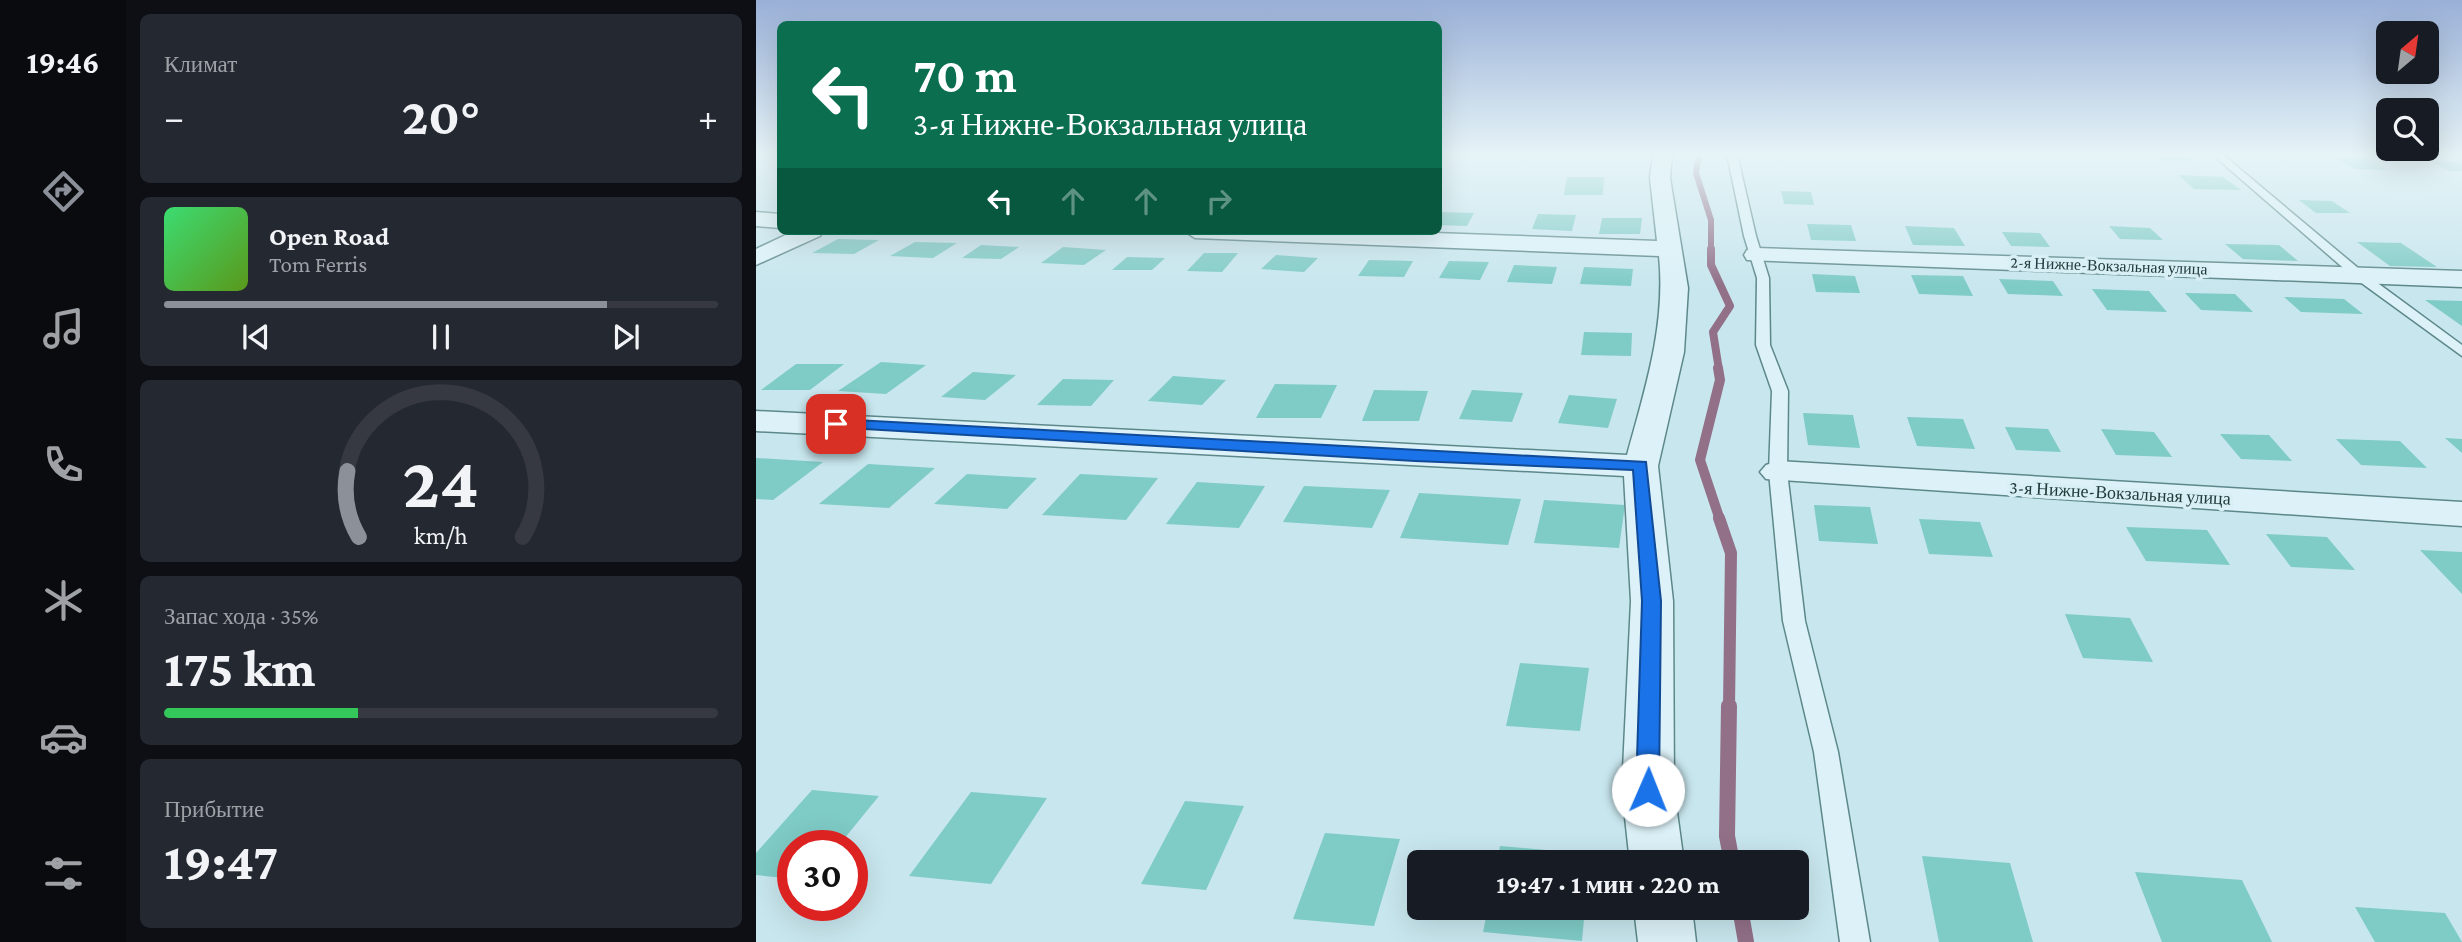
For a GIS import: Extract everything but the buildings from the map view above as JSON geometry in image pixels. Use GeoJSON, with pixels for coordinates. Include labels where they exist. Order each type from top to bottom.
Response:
{"type":"FeatureCollection","features":[{"type":"Feature","properties":{"kind":"street"},"geometry":{"type":"LineString","coordinates":[[1655,850],[1648,790],[1652,601],[1640,466],[1670,352],[1675,288],[1668,249],[1665,198]]}},
{"type":"Feature","properties":{"kind":"street"},"geometry":{"type":"LineString","coordinates":[[756,219],[777,221]]}},
{"type":"Feature","properties":{"kind":"street"},"geometry":{"type":"LineString","coordinates":[[756,258],[804,235]]}},
{"type":"Feature","properties":{"kind":"street"},"geometry":{"type":"LineString","coordinates":[[1300,235],[1668,249]]}},
{"type":"Feature","properties":{"kind":"street","name":"2-я Нижне-Вокзальная улица"},"geometry":{"type":"LineString","coordinates":[[1756,255],[2061,263],[2462,279]]}},
{"type":"Feature","properties":{"kind":"street"},"geometry":{"type":"LineString","coordinates":[[756,421],[1640,466]]}},
{"type":"Feature","properties":{"kind":"street","name":"3-я Нижне-Вокзальная улица"},"geometry":{"type":"LineString","coordinates":[[1778,472],[2462,514]]}},
{"type":"Feature","properties":{"kind":"street"},"geometry":{"type":"LineString","coordinates":[[1664,920],[1667,942]]}},
{"type":"Feature","properties":{"kind":"lane"},"geometry":{"type":"LineString","coordinates":[[1742,198],[1763,278],[1763,345],[1780,391],[1778,472],[1794,621],[1826,752],[1856,942]]}},
{"type":"Feature","properties":{"kind":"lane"},"geometry":{"type":"LineString","coordinates":[[2268,198],[2360,275],[2462,352]]}},
{"type":"Feature","properties":{"kind":"waterway"},"geometry":{"type":"LineString","coordinates":[[1704,198],[1711,220],[1711,265],[1730,306],[1713,332],[1719,370]]}},
{"type":"Feature","properties":{"kind":"waterway"},"geometry":{"type":"LineString","coordinates":[[1718,368],[1720,380],[1700,460],[1720,520]]}},
{"type":"Feature","properties":{"kind":"waterway"},"geometry":{"type":"LineString","coordinates":[[1719,518],[1731,553],[1729,708]]}},
{"type":"Feature","properties":{"kind":"waterway"},"geometry":{"type":"LineString","coordinates":[[1729,706],[1727,836],[1730,850]]}},
{"type":"Feature","properties":{"kind":"waterway"},"geometry":{"type":"LineString","coordinates":[[1742,920],[1746,942]]}},
{"type":"Feature","properties":{"kind":"route"},"geometry":{"type":"LineString","coordinates":[[836,424],[1415,457],[1640,466],[1652,601],[1648,790]]}}]}
